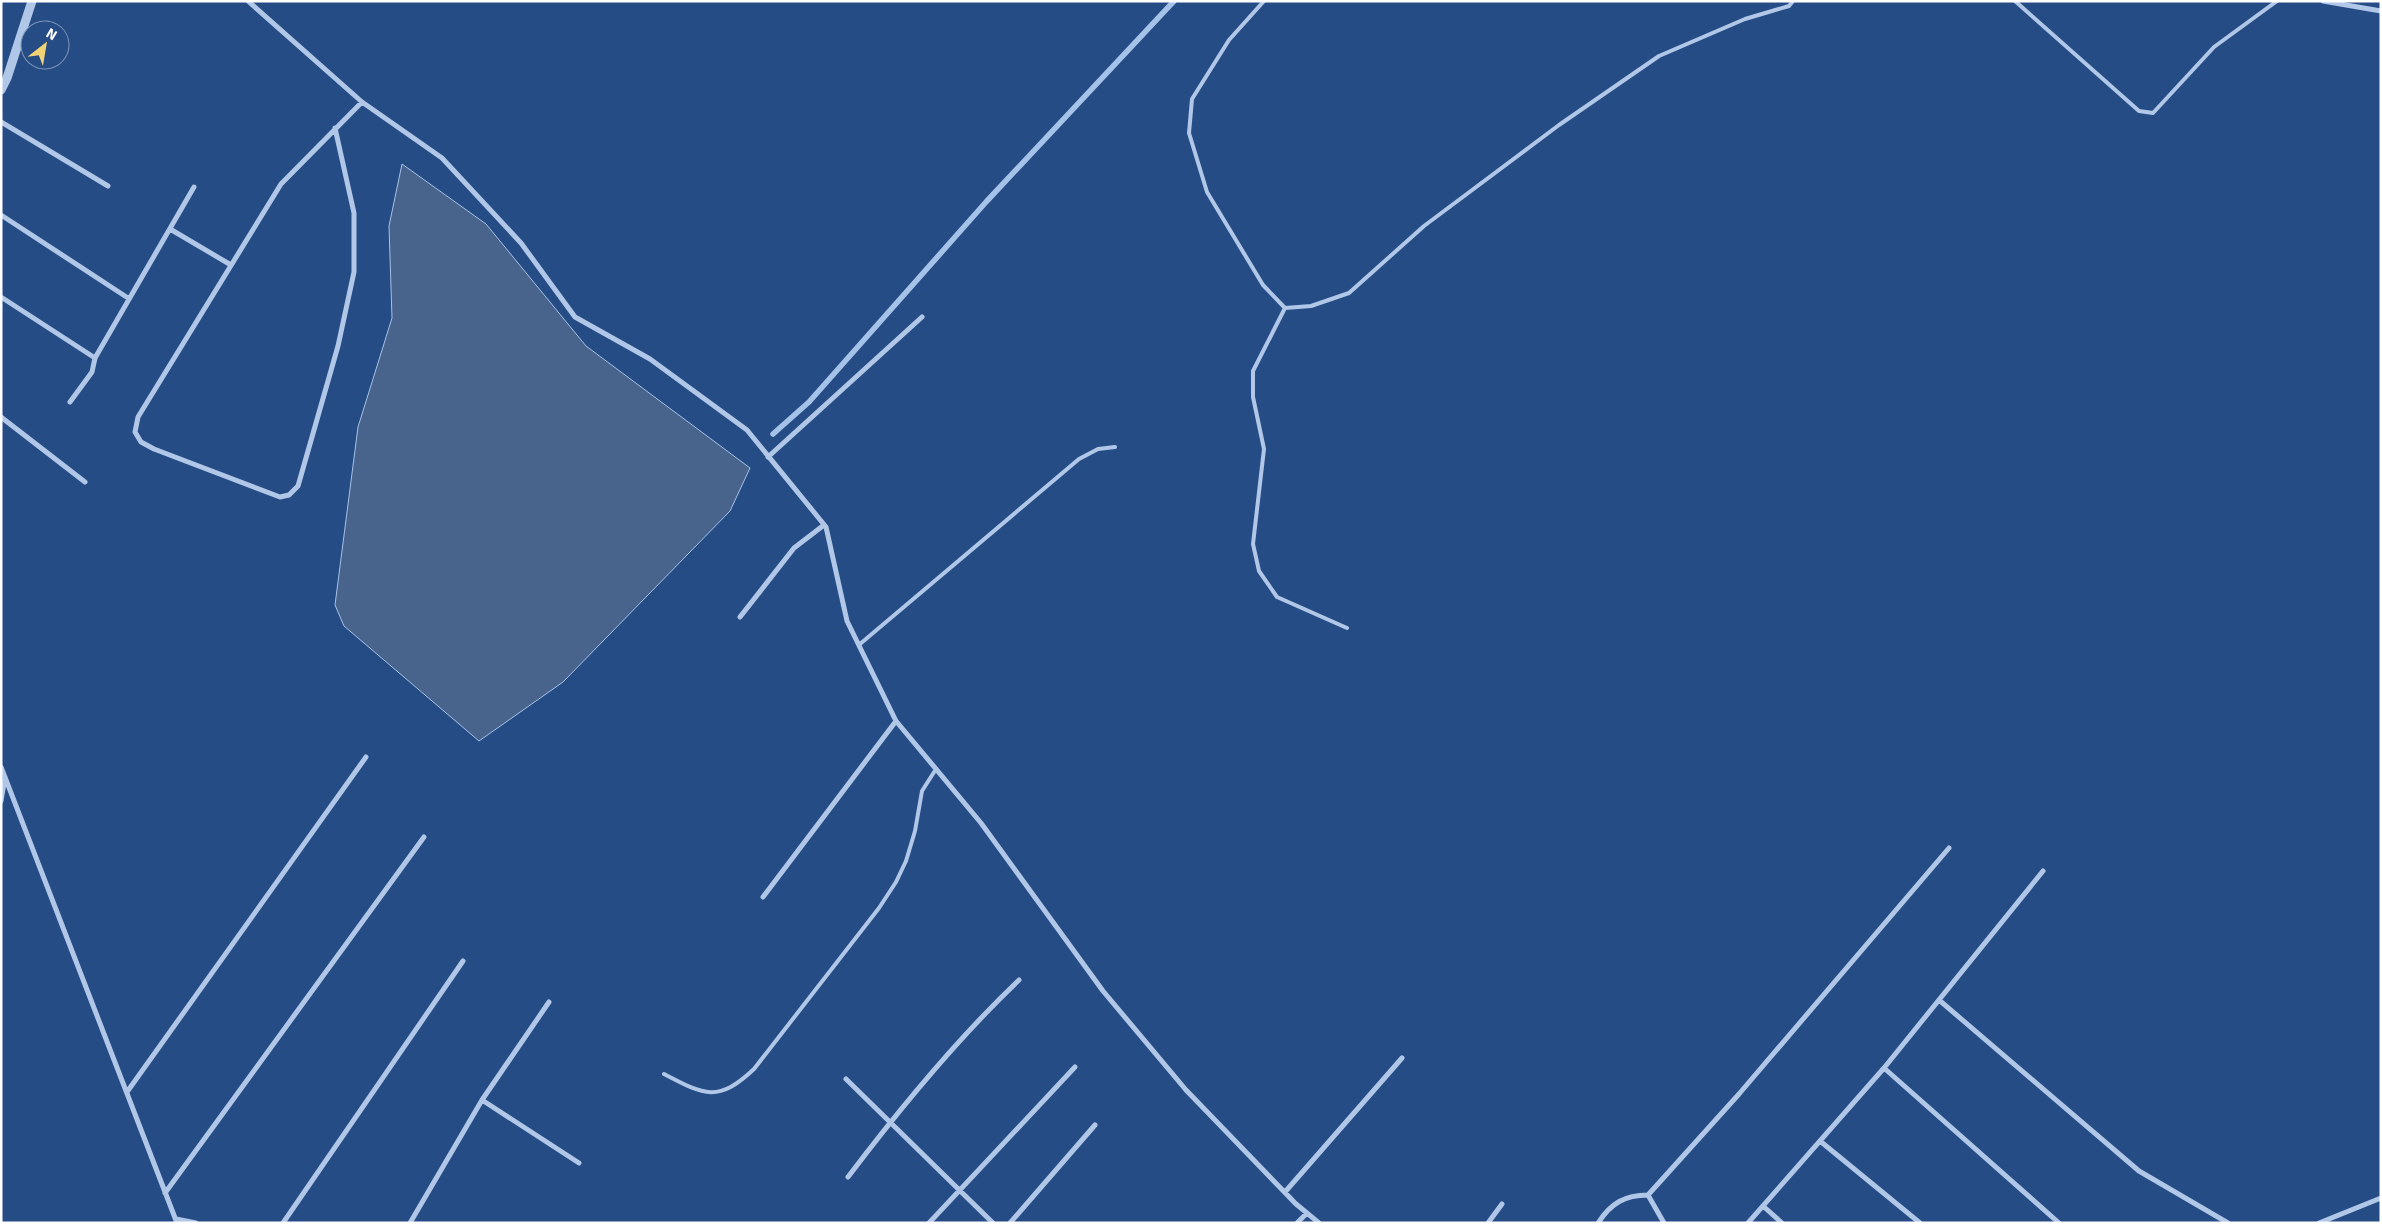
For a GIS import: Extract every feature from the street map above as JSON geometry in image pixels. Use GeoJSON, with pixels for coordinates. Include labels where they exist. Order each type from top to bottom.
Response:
{"type":"FeatureCollection","features":[{"type":"Feature","properties":{"kind":"street"},"geometry":{"type":"LineString","coordinates":[[1,90],[4,76],[32,1]]}},
{"type":"Feature","properties":{"kind":"street"},"geometry":{"type":"LineString","coordinates":[[248,1],[362,102],[442,158],[521,243],[575,317],[650,358],[747,430],[824,524],[847,621],[860,644],[896,721],[982,823],[1110,999],[1186,1090],[1285,1192],[1319,1223]]}},
{"type":"Feature","properties":{"kind":"street"},"geometry":{"type":"LineString","coordinates":[[2323,1],[2381,11]]}},
{"type":"Feature","properties":{"kind":"street"},"geometry":{"type":"LineString","coordinates":[[336,128],[354,213],[354,272],[338,346],[298,486],[289,495],[280,497],[141,442],[136,432],[138,417],[281,184],[336,128],[362,102]]}},
{"type":"Feature","properties":{"kind":"street"},"geometry":{"type":"LineString","coordinates":[[1,122],[108,186]]}},
{"type":"Feature","properties":{"kind":"street"},"geometry":{"type":"LineString","coordinates":[[70,402],[92,372],[95,358],[128,298],[194,187]]}},
{"type":"Feature","properties":{"kind":"street"},"geometry":{"type":"LineString","coordinates":[[1,215],[128,298]]}},
{"type":"Feature","properties":{"kind":"street"},"geometry":{"type":"LineString","coordinates":[[170,229],[231,265]]}},
{"type":"Feature","properties":{"kind":"street"},"geometry":{"type":"LineString","coordinates":[[1,297],[95,358]]}},
{"type":"Feature","properties":{"kind":"street"},"geometry":{"type":"LineString","coordinates":[[768,457],[922,317]]}},
{"type":"Feature","properties":{"kind":"street"},"geometry":{"type":"LineString","coordinates":[[1,416],[85,482]]}},
{"type":"Feature","properties":{"kind":"street"},"geometry":{"type":"LineString","coordinates":[[740,617],[794,548],[824,524]]}},
{"type":"Feature","properties":{"kind":"street"},"geometry":{"type":"LineString","coordinates":[[763,897],[896,721]]}},
{"type":"Feature","properties":{"kind":"street"},"geometry":{"type":"LineString","coordinates":[[127,1092],[366,757]]}},
{"type":"Feature","properties":{"kind":"street"},"geometry":{"type":"LineString","coordinates":[[1,767],[176,1221],[196,1223]]}},
{"type":"Feature","properties":{"kind":"street"},"geometry":{"type":"LineString","coordinates":[[1,801],[5,776]]}},
{"type":"Feature","properties":{"kind":"street"},"geometry":{"type":"LineString","coordinates":[[166,1193],[424,837]]}},
{"type":"Feature","properties":{"kind":"street"},"geometry":{"type":"LineString","coordinates":[[1598,1223],[1610,1208],[1620,1200],[1633,1195],[1648,1195],[1746,1087],[1949,848]]}},
{"type":"Feature","properties":{"kind":"street"},"geometry":{"type":"LineString","coordinates":[[1748,1223],[1884,1068],[2043,871]]}},
{"type":"Feature","properties":{"kind":"street"},"geometry":{"type":"LineString","coordinates":[[283,1223],[463,961]]}},
{"type":"Feature","properties":{"kind":"street"},"geometry":{"type":"LineString","coordinates":[[848,1177],[889,1123],[982,1016],[1019,980]]}},
{"type":"Feature","properties":{"kind":"street"},"geometry":{"type":"LineString","coordinates":[[1939,1000],[2139,1171],[2228,1223]]}},
{"type":"Feature","properties":{"kind":"street"},"geometry":{"type":"LineString","coordinates":[[410,1223],[482,1100],[549,1002]]}},
{"type":"Feature","properties":{"kind":"street"},"geometry":{"type":"LineString","coordinates":[[1285,1192],[1402,1058]]}},
{"type":"Feature","properties":{"kind":"street"},"geometry":{"type":"LineString","coordinates":[[929,1223],[1075,1067]]}},
{"type":"Feature","properties":{"kind":"street"},"geometry":{"type":"LineString","coordinates":[[1884,1068],[2059,1223]]}},
{"type":"Feature","properties":{"kind":"street"},"geometry":{"type":"LineString","coordinates":[[846,1079],[993,1223]]}},
{"type":"Feature","properties":{"kind":"street"},"geometry":{"type":"LineString","coordinates":[[482,1100],[579,1163]]}},
{"type":"Feature","properties":{"kind":"street"},"geometry":{"type":"LineString","coordinates":[[1010,1223],[1095,1125]]}},
{"type":"Feature","properties":{"kind":"street"},"geometry":{"type":"LineString","coordinates":[[1820,1142],[1920,1223]]}},
{"type":"Feature","properties":{"kind":"street"},"geometry":{"type":"LineString","coordinates":[[1648,1195],[1664,1223]]}},
{"type":"Feature","properties":{"kind":"street"},"geometry":{"type":"LineString","coordinates":[[2320,1223],[2381,1198]]}},
{"type":"Feature","properties":{"kind":"street"},"geometry":{"type":"LineString","coordinates":[[1488,1223],[1502,1204]]}},
{"type":"Feature","properties":{"kind":"street"},"geometry":{"type":"LineString","coordinates":[[1763,1206],[1782,1223]]}},
{"type":"Feature","properties":{"kind":"street"},"geometry":{"type":"LineString","coordinates":[[1297,1223],[1307,1213]]}},
{"type":"Feature","properties":{"kind":"lane"},"geometry":{"type":"LineString","coordinates":[[1264,1],[1229,40],[1192,100],[1189,133],[1207,192],[1263,285],[1285,308]]}},
{"type":"Feature","properties":{"kind":"lane"},"geometry":{"type":"LineString","coordinates":[[1285,308],[1311,306],[1349,293],[1424,226],[1559,125],[1658,56],[1745,19],[1789,6],[1793,1]]}},
{"type":"Feature","properties":{"kind":"lane"},"geometry":{"type":"LineString","coordinates":[[2015,1],[2139,111],[2153,113],[2214,47],[2277,1]]}},
{"type":"Feature","properties":{"kind":"lane"},"geometry":{"type":"LineString","coordinates":[[1285,308],[1253,371],[1253,397],[1264,449],[1253,544],[1259,571],[1277,597],[1347,628]]}},
{"type":"Feature","properties":{"kind":"lane"},"geometry":{"type":"LineString","coordinates":[[860,644],[1079,458],[1098,449],[1115,447]]}},
{"type":"Feature","properties":{"kind":"lane"},"geometry":{"type":"LineString","coordinates":[[664,1074],[692,1089],[713,1093],[738,1084],[754,1069],[879,908],[896,882],[906,861],[915,831],[922,790],[936,769]]}},
{"type":"Feature","properties":{"kind":"water"},"geometry":{"type":"Polygon","coordinates":[[[402,164],[486,224],[586,346],[750,468],[730,511],[563,682],[479,741],[344,626],[335,605],[358,427],[392,318],[389,226],[402,164]]]}},
{"type":"Feature","properties":{"kind":"waterway"},"geometry":{"type":"LineString","coordinates":[[773,434],[809,402],[986,202],[1174,1]]}}]}
